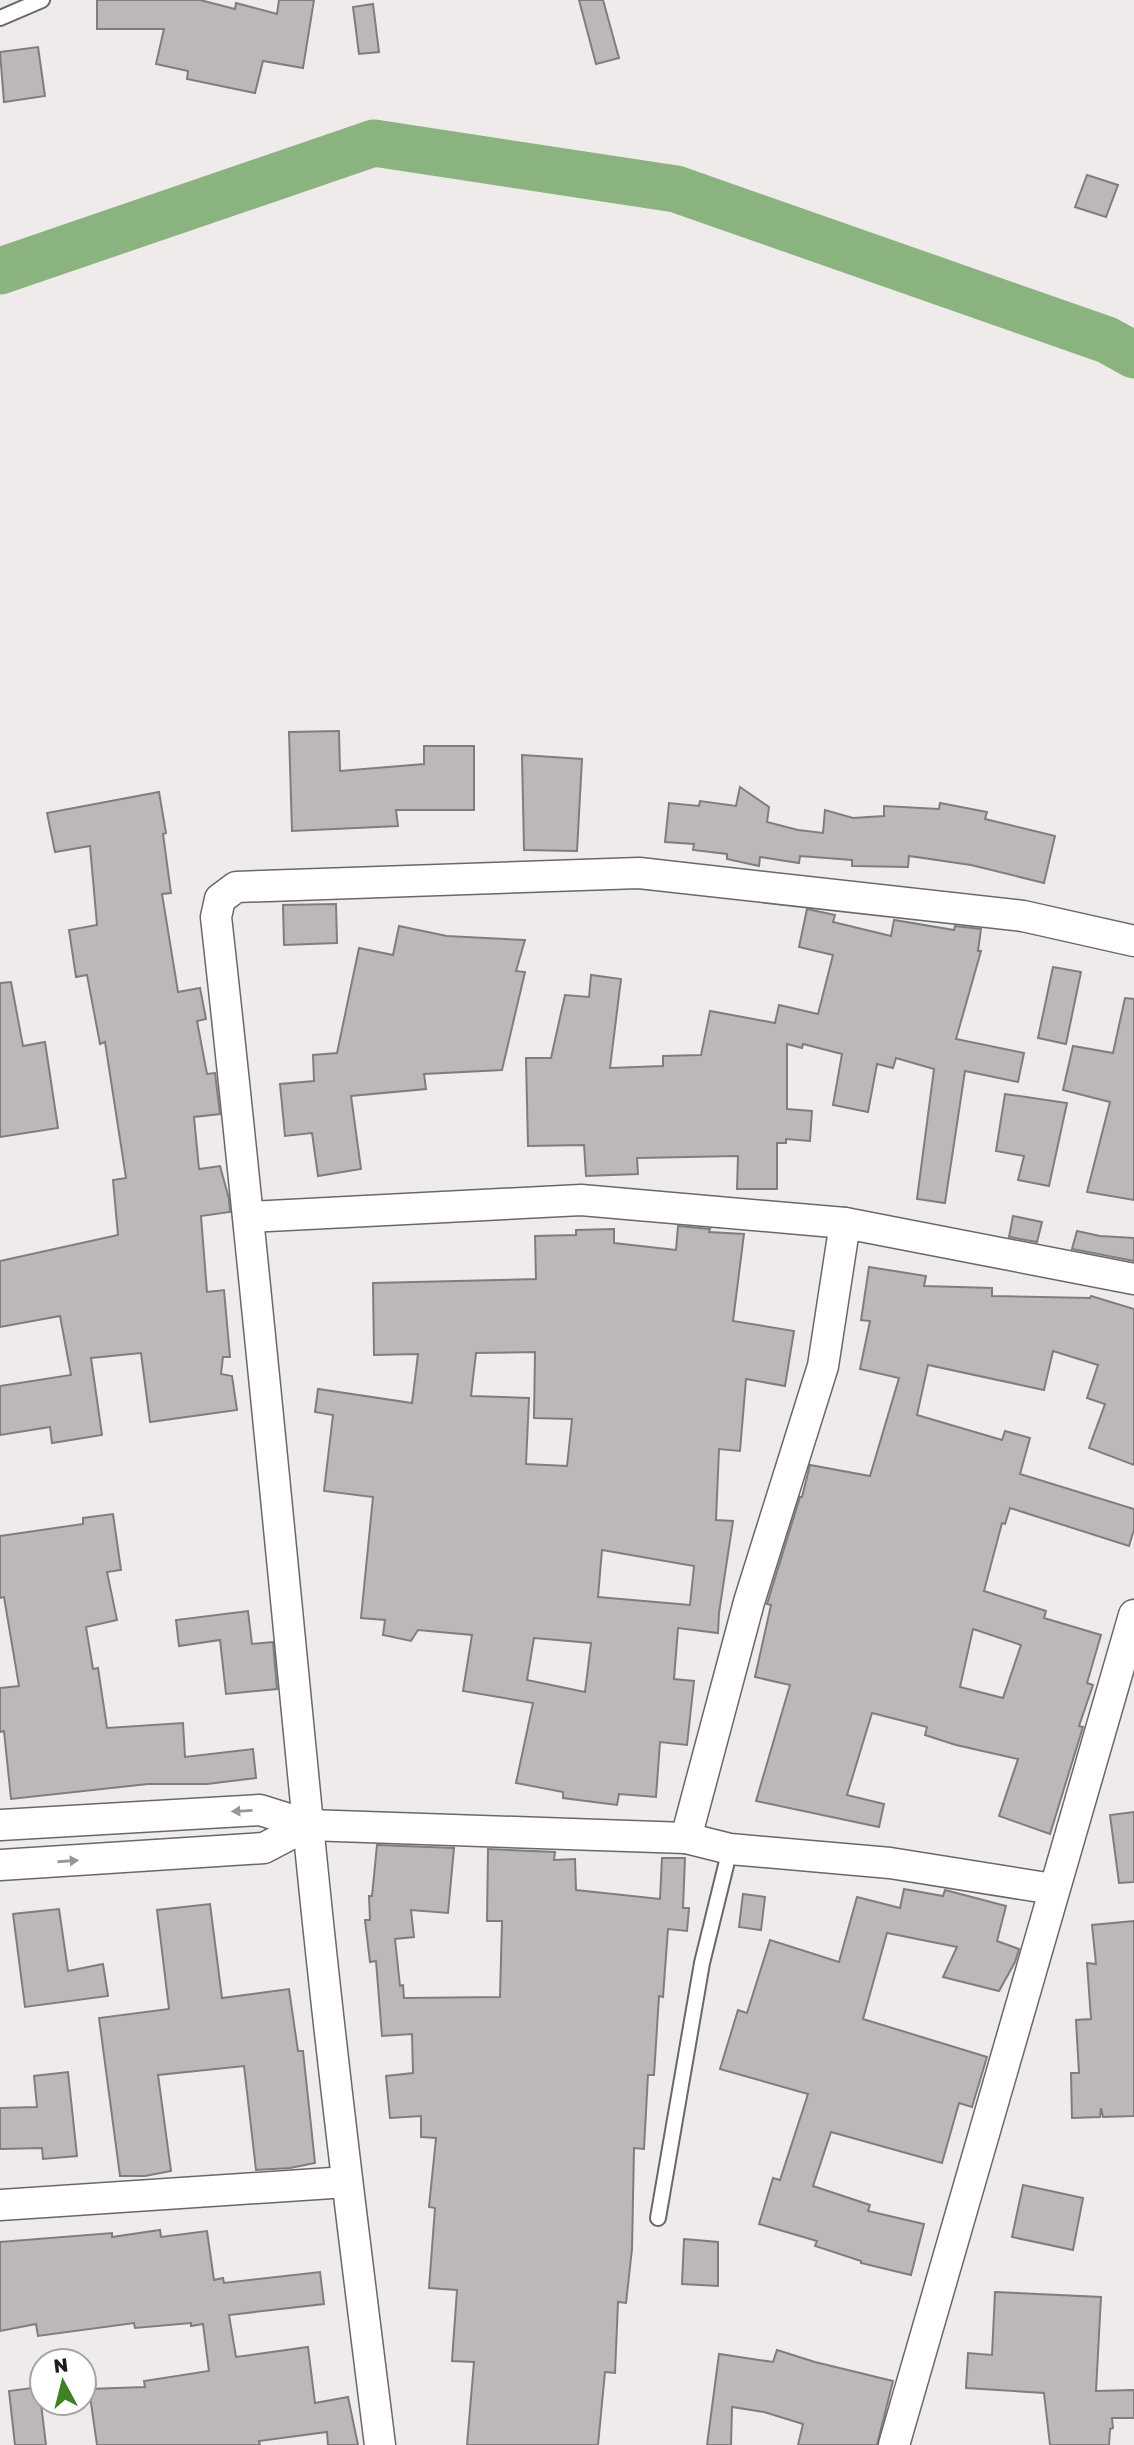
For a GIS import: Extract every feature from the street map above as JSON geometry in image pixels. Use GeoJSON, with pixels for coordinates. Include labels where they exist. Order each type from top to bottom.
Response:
{"type":"FeatureCollection","features":[{"type":"Feature","properties":{"kind":"street"},"geometry":{"type":"LineString","coordinates":[[380,2445],[347,2182],[308,1825],[249,1217],[216,917],[220,899],[236,887],[639,873],[1023,916],[1134,941]]}},
{"type":"Feature","properties":{"kind":"street"},"geometry":{"type":"LineString","coordinates":[[249,1217],[581,1200],[845,1223],[1134,1279]]}},
{"type":"Feature","properties":{"kind":"street"},"geometry":{"type":"LineString","coordinates":[[686,1838],[748,1602],[823,1366],[845,1223]]}},
{"type":"Feature","properties":{"kind":"street"},"geometry":{"type":"LineString","coordinates":[[894,2445],[1053,1889],[1132,1632]]}},
{"type":"Feature","properties":{"kind":"street"},"geometry":{"type":"LineString","coordinates":[[0,1825],[260,1810],[308,1825],[686,1838],[730,1849],[890,1863],[1053,1889]]}},
{"type":"Feature","properties":{"kind":"street"},"geometry":{"type":"LineString","coordinates":[[0,1866],[264,1848],[308,1825]]}},
{"type":"Feature","properties":{"kind":"street"},"geometry":{"type":"LineString","coordinates":[[0,2205],[347,2182]]}},
{"type":"Feature","properties":{"kind":"lane"},"geometry":{"type":"LineString","coordinates":[[0,18],[42,0]]}},
{"type":"Feature","properties":{"kind":"lane"},"geometry":{"type":"LineString","coordinates":[[658,2218],[702,1964],[730,1849]]}},
{"type":"Feature","properties":{"kind":"building"},"geometry":{"type":"Polygon","coordinates":[[[97,0],[200,0],[235,9],[236,3],[277,14],[279,0],[314,0],[303,68],[263,61],[255,93],[187,79],[188,71],[156,64],[164,29],[97,29],[97,0]]]}},
{"type":"Feature","properties":{"kind":"building"},"geometry":{"type":"Polygon","coordinates":[[[579,0],[603,0],[619,58],[596,64],[579,0]]]}},
{"type":"Feature","properties":{"kind":"building"},"geometry":{"type":"Polygon","coordinates":[[[373,4],[379,52],[359,54],[353,7],[373,4]]]}},
{"type":"Feature","properties":{"kind":"building"},"geometry":{"type":"Polygon","coordinates":[[[38,47],[45,96],[4,102],[0,52],[38,47]]]}},
{"type":"Feature","properties":{"kind":"building"},"geometry":{"type":"Polygon","coordinates":[[[1087,175],[1118,185],[1106,217],[1075,207],[1087,175]]]}},
{"type":"Feature","properties":{"kind":"building"},"geometry":{"type":"Polygon","coordinates":[[[339,731],[340,771],[424,764],[424,746],[474,746],[474,810],[396,810],[398,826],[292,831],[289,732],[339,731]]]}},
{"type":"Feature","properties":{"kind":"building"},"geometry":{"type":"Polygon","coordinates":[[[522,755],[582,759],[577,851],[524,850],[522,755]]]}},
{"type":"Feature","properties":{"kind":"building"},"geometry":{"type":"Polygon","coordinates":[[[740,787],[769,807],[767,822],[823,833],[825,810],[853,818],[884,816],[884,806],[939,809],[940,803],[987,812],[985,819],[1055,836],[1044,883],[971,865],[909,856],[908,867],[852,866],[852,860],[800,856],[799,863],[760,857],[759,866],[727,859],[727,854],[693,850],[694,844],[665,842],[669,803],[699,806],[700,801],[736,806],[740,787]]]}},
{"type":"Feature","properties":{"kind":"building"},"geometry":{"type":"Polygon","coordinates":[[[159,792],[166,833],[163,834],[171,893],[162,894],[178,992],[200,988],[206,1019],[197,1021],[207,1074],[215,1073],[220,1114],[194,1117],[199,1169],[220,1166],[229,1199],[230,1212],[201,1216],[207,1292],[224,1290],[230,1357],[223,1357],[221,1374],[232,1376],[237,1410],[150,1422],[141,1353],[91,1358],[102,1435],[52,1443],[50,1427],[0,1435],[0,1386],[71,1375],[60,1316],[0,1327],[0,1261],[118,1235],[113,1180],[126,1178],[105,1042],[100,1044],[87,975],[76,977],[69,930],[97,925],[90,846],[55,852],[47,813],[159,792]]]}},
{"type":"Feature","properties":{"kind":"building"},"geometry":{"type":"Polygon","coordinates":[[[336,904],[337,943],[284,945],[283,905],[336,904]]]}},
{"type":"Feature","properties":{"kind":"building"},"geometry":{"type":"Polygon","coordinates":[[[807,909],[835,915],[833,922],[891,936],[894,920],[954,930],[955,926],[981,929],[978,951],[981,951],[956,1039],[1024,1053],[1018,1082],[965,1071],[945,1203],[917,1199],[934,1069],[896,1058],[893,1068],[877,1064],[868,1112],[833,1105],[842,1054],[803,1044],[802,1048],[787,1044],[787,1109],[812,1111],[810,1141],[786,1139],[786,1143],[777,1143],[777,1189],[737,1189],[738,1156],[637,1158],[638,1174],[586,1176],[584,1145],[528,1146],[526,1058],[551,1058],[565,995],[589,997],[591,975],[621,979],[610,1068],[663,1066],[663,1056],[701,1055],[710,1011],[775,1023],[779,1005],[818,1014],[833,955],[799,947],[807,909]]]}},
{"type":"Feature","properties":{"kind":"building"},"geometry":{"type":"Polygon","coordinates":[[[399,926],[447,936],[525,940],[516,971],[525,972],[502,1070],[424,1074],[426,1089],[351,1096],[361,1169],[318,1176],[312,1133],[285,1136],[280,1084],[314,1081],[313,1055],[337,1053],[359,948],[393,955],[399,926]]]}},
{"type":"Feature","properties":{"kind":"building"},"geometry":{"type":"Polygon","coordinates":[[[1053,967],[1081,972],[1066,1044],[1038,1038],[1053,967]]]}},
{"type":"Feature","properties":{"kind":"building"},"geometry":{"type":"Polygon","coordinates":[[[11,982],[23,1046],[45,1042],[58,1128],[0,1137],[0,983],[11,982]]]}},
{"type":"Feature","properties":{"kind":"building"},"geometry":{"type":"Polygon","coordinates":[[[1125,998],[1134,999],[1134,1200],[1087,1192],[1110,1102],[1063,1090],[1073,1046],[1113,1053],[1125,998]]]}},
{"type":"Feature","properties":{"kind":"building"},"geometry":{"type":"Polygon","coordinates":[[[1005,1094],[1067,1103],[1049,1186],[1018,1180],[1024,1156],[996,1151],[1005,1094]]]}},
{"type":"Feature","properties":{"kind":"building"},"geometry":{"type":"Polygon","coordinates":[[[1013,1216],[1042,1222],[1037,1242],[1009,1237],[1013,1216]]]}},
{"type":"Feature","properties":{"kind":"building"},"geometry":{"type":"Polygon","coordinates":[[[678,1226],[710,1229],[709,1232],[744,1234],[733,1321],[794,1331],[785,1386],[746,1379],[740,1451],[719,1449],[716,1520],[733,1521],[718,1633],[678,1628],[674,1679],[694,1681],[687,1745],[660,1742],[656,1797],[619,1794],[617,1805],[563,1798],[563,1792],[516,1783],[533,1703],[463,1691],[472,1635],[418,1630],[411,1641],[383,1635],[385,1620],[361,1618],[373,1497],[324,1491],[333,1415],[315,1412],[318,1389],[412,1403],[418,1354],[374,1355],[373,1283],[536,1279],[535,1236],[576,1235],[576,1230],[614,1229],[614,1243],[676,1250],[678,1226]],[[535,1352],[476,1353],[471,1396],[529,1398],[526,1464],[567,1466],[572,1419],[534,1418],[535,1352]],[[602,1550],[598,1597],[690,1605],[694,1566],[602,1550]],[[534,1638],[527,1680],[585,1692],[591,1643],[534,1638]]]}},
{"type":"Feature","properties":{"kind":"building"},"geometry":{"type":"Polygon","coordinates":[[[1077,1231],[1100,1236],[1134,1238],[1134,1261],[1072,1249],[1077,1231]]]}},
{"type":"Feature","properties":{"kind":"building"},"geometry":{"type":"Polygon","coordinates":[[[869,1267],[926,1276],[924,1286],[992,1288],[992,1296],[1091,1296],[1134,1309],[1134,1465],[1089,1448],[1105,1404],[1087,1398],[1098,1365],[1053,1351],[1044,1390],[928,1365],[917,1415],[1002,1440],[1005,1431],[1030,1438],[1020,1474],[1134,1509],[1134,1530],[1129,1546],[1010,1508],[1005,1524],[1002,1523],[984,1591],[1046,1611],[1044,1618],[1101,1635],[1087,1683],[1093,1685],[1079,1726],[1083,1727],[1050,1834],[999,1816],[1018,1759],[956,1745],[925,1735],[927,1727],[872,1713],[847,1795],[884,1804],[879,1827],[756,1801],[790,1685],[755,1677],[771,1605],[767,1604],[810,1465],[870,1476],[899,1378],[860,1369],[870,1321],[861,1320],[869,1267]],[[973,1629],[960,1687],[1003,1698],[1021,1645],[973,1629]]]}},
{"type":"Feature","properties":{"kind":"building"},"geometry":{"type":"Polygon","coordinates":[[[113,1514],[121,1570],[107,1572],[117,1620],[86,1627],[93,1669],[98,1668],[107,1728],[183,1723],[185,1757],[253,1749],[256,1778],[207,1784],[148,1784],[11,1799],[4,1731],[0,1732],[0,1688],[19,1686],[4,1597],[0,1598],[0,1536],[83,1524],[83,1518],[113,1514]]]}},
{"type":"Feature","properties":{"kind":"building"},"geometry":{"type":"Polygon","coordinates":[[[248,1611],[252,1644],[273,1642],[277,1689],[226,1694],[220,1640],[179,1646],[176,1620],[248,1611]]]}},
{"type":"Feature","properties":{"kind":"building"},"geometry":{"type":"Polygon","coordinates":[[[1134,1812],[1134,1882],[1119,1883],[1110,1815],[1134,1812]]]}},
{"type":"Feature","properties":{"kind":"building"},"geometry":{"type":"Polygon","coordinates":[[[377,1845],[454,1848],[448,1913],[411,1910],[414,1937],[395,1939],[400,1986],[403,1985],[404,1998],[500,1997],[502,1921],[487,1921],[488,1849],[555,1852],[554,1860],[575,1859],[576,1890],[660,1899],[662,1858],[685,1858],[683,1908],[689,1908],[687,1931],[668,1929],[663,1997],[659,1996],[654,2075],[648,2075],[644,2149],[634,2148],[632,2249],[626,2303],[618,2302],[615,2373],[605,2372],[598,2445],[467,2445],[474,2362],[452,2361],[457,2290],[429,2288],[435,2208],[429,2207],[436,2138],[421,2137],[421,2116],[390,2118],[386,2076],[413,2073],[412,2034],[382,2036],[376,1961],[370,1962],[365,1920],[370,1920],[369,1896],[372,1896],[377,1845]]]}},
{"type":"Feature","properties":{"kind":"building"},"geometry":{"type":"Polygon","coordinates":[[[904,1889],[943,1896],[945,1890],[1006,1906],[997,1941],[1019,1949],[999,1991],[943,1977],[957,1947],[887,1933],[863,2019],[987,2057],[972,2107],[959,2103],[942,2163],[831,2132],[813,2186],[870,2205],[868,2211],[924,2224],[911,2275],[861,2263],[815,2246],[817,2241],[759,2224],[773,2178],[780,2180],[808,2094],[720,2069],[738,2010],[747,2013],[770,1940],[839,1962],[857,1897],[900,1908],[904,1889]]]}},
{"type":"Feature","properties":{"kind":"building"},"geometry":{"type":"Polygon","coordinates":[[[743,1894],[765,1897],[761,1930],[739,1927],[743,1894]]]}},
{"type":"Feature","properties":{"kind":"building"},"geometry":{"type":"Polygon","coordinates":[[[210,1904],[222,1998],[289,1989],[298,2051],[303,2051],[315,2163],[256,2170],[244,2066],[158,2075],[171,2171],[145,2176],[120,2176],[99,2018],[169,2009],[157,1910],[210,1904]]]}},
{"type":"Feature","properties":{"kind":"building"},"geometry":{"type":"Polygon","coordinates":[[[59,1909],[68,1971],[103,1964],[108,1996],[25,2007],[13,1914],[59,1909]]]}},
{"type":"Feature","properties":{"kind":"building"},"geometry":{"type":"Polygon","coordinates":[[[1134,1921],[1134,2116],[1103,2117],[1101,2108],[1100,2117],[1072,2118],[1071,2073],[1079,2073],[1076,2020],[1091,2019],[1087,1963],[1096,1964],[1092,1925],[1134,1921]]]}},
{"type":"Feature","properties":{"kind":"building"},"geometry":{"type":"Polygon","coordinates":[[[68,2072],[77,2156],[43,2159],[42,2148],[0,2149],[0,2108],[37,2107],[34,2076],[68,2072]]]}},
{"type":"Feature","properties":{"kind":"building"},"geometry":{"type":"Polygon","coordinates":[[[1023,2185],[1083,2198],[1073,2250],[1012,2237],[1023,2185]]]}},
{"type":"Feature","properties":{"kind":"building"},"geometry":{"type":"Polygon","coordinates":[[[160,2230],[161,2237],[207,2231],[214,2280],[223,2278],[224,2283],[320,2272],[324,2304],[229,2315],[236,2357],[308,2347],[315,2403],[348,2397],[358,2445],[328,2445],[327,2432],[259,2441],[260,2445],[97,2445],[93,2417],[98,2417],[98,2389],[145,2387],[144,2381],[209,2371],[203,2324],[135,2328],[134,2323],[38,2336],[36,2324],[0,2331],[0,2242],[112,2233],[112,2237],[160,2230]]]}},
{"type":"Feature","properties":{"kind":"building"},"geometry":{"type":"Polygon","coordinates":[[[684,2239],[718,2242],[718,2286],[682,2284],[684,2239]]]}},
{"type":"Feature","properties":{"kind":"building"},"geometry":{"type":"Polygon","coordinates":[[[995,2292],[1101,2297],[1096,2391],[1134,2390],[1134,2418],[1112,2418],[1109,2445],[1050,2445],[1044,2393],[966,2388],[968,2353],[992,2355],[995,2292]]]}},
{"type":"Feature","properties":{"kind":"building"},"geometry":{"type":"Polygon","coordinates":[[[777,2350],[893,2381],[877,2445],[798,2445],[803,2424],[764,2412],[732,2407],[731,2445],[707,2445],[719,2354],[773,2362],[777,2350]]]}},
{"type":"Feature","properties":{"kind":"building"},"geometry":{"type":"Polygon","coordinates":[[[28,2388],[28,2417],[43,2417],[46,2445],[15,2445],[9,2391],[28,2388]]]}},
{"type":"Feature","properties":{"kind":"waterway"},"geometry":{"type":"LineString","coordinates":[[0,271],[374,143],[676,189],[1107,340],[1134,355]]}}]}
